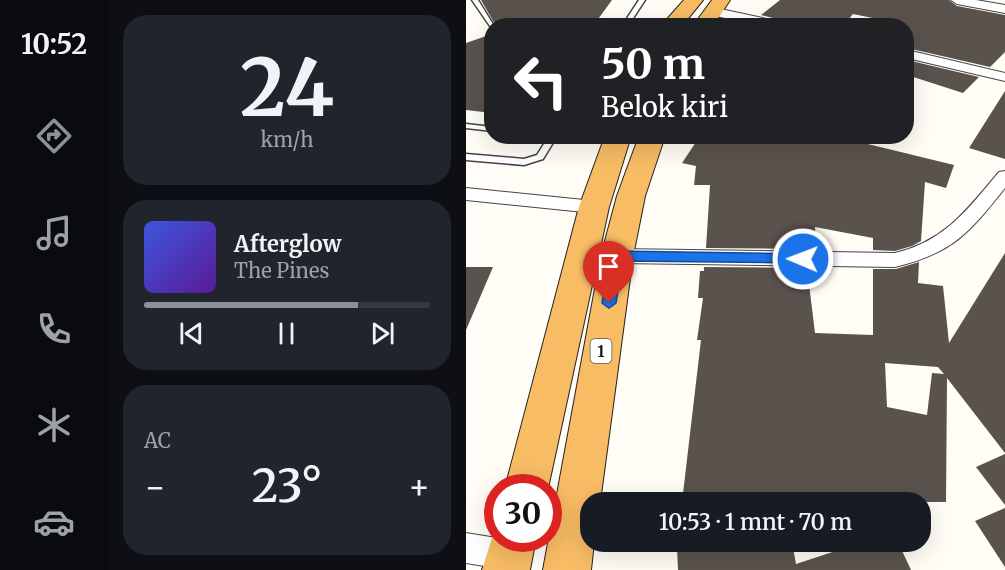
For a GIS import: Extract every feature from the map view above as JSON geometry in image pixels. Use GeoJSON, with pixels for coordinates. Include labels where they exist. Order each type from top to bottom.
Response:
{"type":"FeatureCollection","features":[{"type":"Feature","properties":{"kind":"highway"},"geometry":{"type":"LineString","coordinates":[[679,18],[694,0]]}},
{"type":"Feature","properties":{"kind":"highway"},"geometry":{"type":"LineString","coordinates":[[529,474],[594,207],[615,144]]}},
{"type":"Feature","properties":{"kind":"highway","name":"1"},"geometry":{"type":"LineString","coordinates":[[567,570],[617,256],[631,196],[649,144]]}},
{"type":"Feature","properties":{"kind":"street"},"geometry":{"type":"LineString","coordinates":[[957,0],[1004,9]]}},
{"type":"Feature","properties":{"kind":"street"},"geometry":{"type":"LineString","coordinates":[[914,56],[1004,77]]}},
{"type":"Feature","properties":{"kind":"street"},"geometry":{"type":"LineString","coordinates":[[617,256],[895,260],[913,257],[941,246],[954,235],[1004,176]]}},
{"type":"Feature","properties":{"kind":"street"},"geometry":{"type":"LineString","coordinates":[[466,194],[594,207]]}},
{"type":"Feature","properties":{"kind":"lane"},"geometry":{"type":"LineString","coordinates":[[475,0],[486,18]]}},
{"type":"Feature","properties":{"kind":"lane"},"geometry":{"type":"LineString","coordinates":[[630,18],[642,0]]}},
{"type":"Feature","properties":{"kind":"lane"},"geometry":{"type":"LineString","coordinates":[[466,126],[484,128]]}},
{"type":"Feature","properties":{"kind":"lane"},"geometry":{"type":"LineString","coordinates":[[466,157],[524,162],[540,157],[548,144]]}},
{"type":"Feature","properties":{"kind":"building"},"geometry":{"type":"Polygon","coordinates":[[[481,0],[612,0],[599,18],[491,18],[481,0]]]}},
{"type":"Feature","properties":{"kind":"building"},"geometry":{"type":"Polygon","coordinates":[[[780,0],[949,0],[957,6],[1005,15],[1005,52],[990,67],[914,50],[914,18],[873,18],[853,14],[850,18],[773,18],[761,15],[780,0]]]}},
{"type":"Feature","properties":{"kind":"building"},"geometry":{"type":"Polygon","coordinates":[[[484,37],[484,112],[466,110],[466,43],[484,37]]]}},
{"type":"Feature","properties":{"kind":"building"},"geometry":{"type":"Polygon","coordinates":[[[914,62],[979,77],[963,93],[914,77],[914,62]]]}},
{"type":"Feature","properties":{"kind":"building"},"geometry":{"type":"Polygon","coordinates":[[[1005,91],[1005,159],[969,148],[1005,91]]]}},
{"type":"Feature","properties":{"kind":"building"},"geometry":{"type":"Polygon","coordinates":[[[695,144],[868,144],[954,165],[946,188],[925,182],[921,241],[895,251],[873,250],[873,238],[815,227],[816,240],[804,240],[805,249],[706,248],[710,185],[694,185],[696,166],[682,163],[695,144]]]}},
{"type":"Feature","properties":{"kind":"building"},"geometry":{"type":"Polygon","coordinates":[[[1005,253],[1005,453],[947,378],[946,502],[931,502],[931,492],[683,492],[701,340],[697,340],[703,298],[698,298],[700,271],[704,271],[704,267],[807,268],[815,333],[873,335],[873,269],[896,269],[919,262],[918,283],[943,286],[949,343],[1005,253]],[[885,363],[887,407],[927,415],[932,373],[944,374],[938,367],[885,363]]]}},
{"type":"Feature","properties":{"kind":"building"},"geometry":{"type":"Polygon","coordinates":[[[466,267],[493,267],[466,330],[466,267]]]}},
{"type":"Feature","properties":{"kind":"building"},"geometry":{"type":"Polygon","coordinates":[[[1005,454],[1005,505],[976,467],[1005,454]]]}},
{"type":"Feature","properties":{"kind":"building"},"geometry":{"type":"Polygon","coordinates":[[[1005,508],[1005,567],[975,521],[1005,508]]]}},
{"type":"Feature","properties":{"kind":"building"},"geometry":{"type":"Polygon","coordinates":[[[677,552],[794,552],[796,564],[833,552],[903,552],[911,570],[678,570],[677,552]]]}},
{"type":"Feature","properties":{"kind":"route"},"geometry":{"type":"LineString","coordinates":[[609,303],[617,256],[803,259]]}}]}
